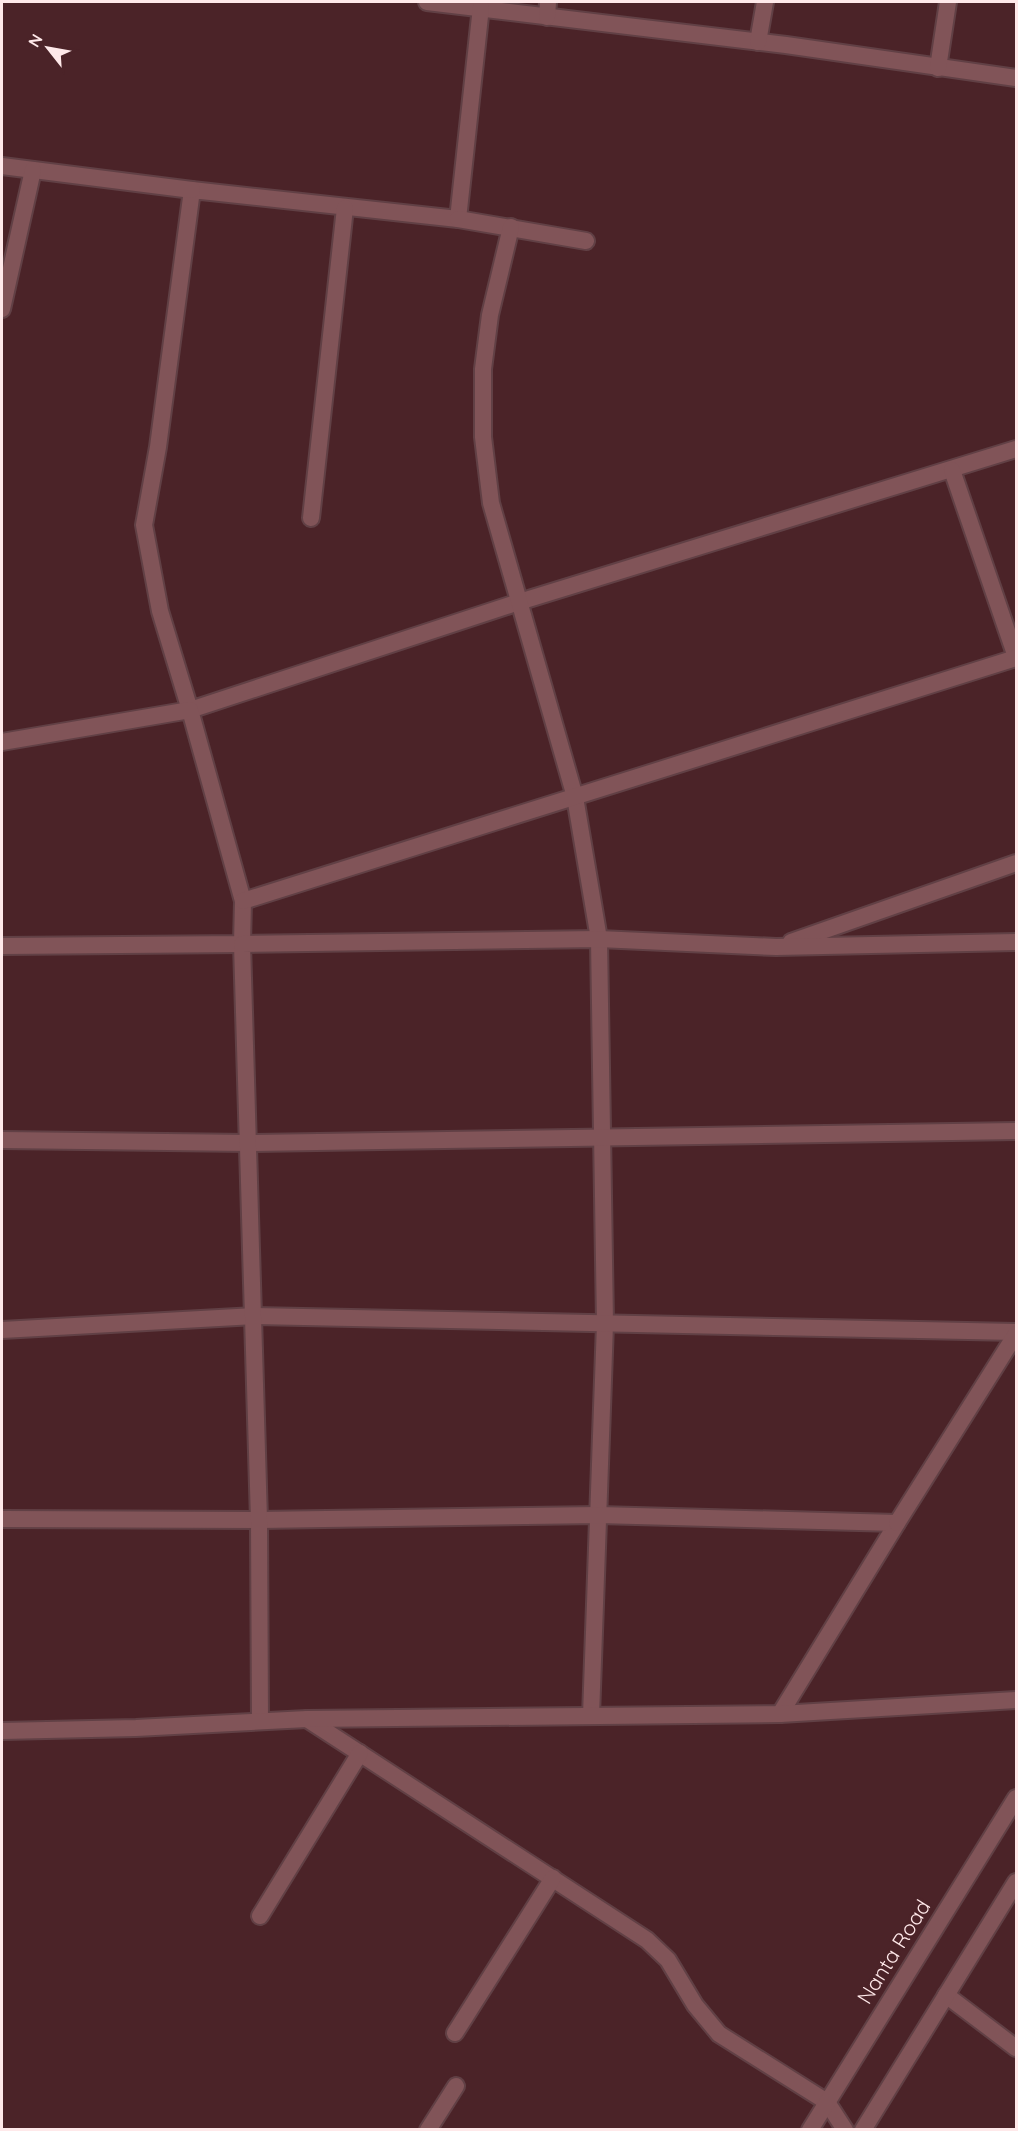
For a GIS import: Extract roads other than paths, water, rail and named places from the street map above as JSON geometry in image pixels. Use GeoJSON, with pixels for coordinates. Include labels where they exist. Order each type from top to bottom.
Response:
{"type":"FeatureCollection","features":[{"type":"Feature","properties":{"kind":"street"},"geometry":{"type":"LineString","coordinates":[[427,2],[481,7],[548,9],[758,42],[1017,78]]}},
{"type":"Feature","properties":{"kind":"street"},"geometry":{"type":"LineString","coordinates":[[758,42],[765,2]]}},
{"type":"Feature","properties":{"kind":"street"},"geometry":{"type":"LineString","coordinates":[[938,68],[948,2]]}},
{"type":"Feature","properties":{"kind":"street"},"geometry":{"type":"LineString","coordinates":[[458,219],[481,7]]}},
{"type":"Feature","properties":{"kind":"street"},"geometry":{"type":"LineString","coordinates":[[2,166],[345,208],[458,219],[586,241]]}},
{"type":"Feature","properties":{"kind":"street"},"geometry":{"type":"LineString","coordinates":[[2,309],[33,170]]}},
{"type":"Feature","properties":{"kind":"street"},"geometry":{"type":"LineString","coordinates":[[192,190],[158,447],[144,525],[160,611],[243,901],[248,1143],[255,1316],[260,1720]]}},
{"type":"Feature","properties":{"kind":"street"},"geometry":{"type":"LineString","coordinates":[[310,518],[345,208]]}},
{"type":"Feature","properties":{"kind":"street"},"geometry":{"type":"LineString","coordinates":[[511,227],[490,315],[483,369],[483,437],[491,503],[575,797],[599,939],[605,1323],[591,1716]]}},
{"type":"Feature","properties":{"kind":"street"},"geometry":{"type":"LineString","coordinates":[[2,742],[190,710],[519,602],[1017,450]]}},
{"type":"Feature","properties":{"kind":"street"},"geometry":{"type":"LineString","coordinates":[[243,901],[1017,657],[952,470]]}},
{"type":"Feature","properties":{"kind":"street"},"geometry":{"type":"LineString","coordinates":[[776,947],[1017,863]]}},
{"type":"Feature","properties":{"kind":"street"},"geometry":{"type":"LineString","coordinates":[[2,946],[599,939],[776,947],[1017,942]]}},
{"type":"Feature","properties":{"kind":"street"},"geometry":{"type":"LineString","coordinates":[[2,1140],[248,1143],[1017,1131]]}},
{"type":"Feature","properties":{"kind":"street"},"geometry":{"type":"LineString","coordinates":[[2,1330],[255,1316],[1017,1333]]}},
{"type":"Feature","properties":{"kind":"street"},"geometry":{"type":"LineString","coordinates":[[780,1714],[1017,1333]]}},
{"type":"Feature","properties":{"kind":"street"},"geometry":{"type":"LineString","coordinates":[[2,1520],[259,1520],[598,1515],[897,1523]]}},
{"type":"Feature","properties":{"kind":"street"},"geometry":{"type":"LineString","coordinates":[[2,1731],[136,1728],[260,1720],[780,1714],[1017,1700]]}},
{"type":"Feature","properties":{"kind":"street"},"geometry":{"type":"LineString","coordinates":[[306,1719],[647,1940],[668,1960],[695,2005],[719,2034],[827,2102],[845,2130]]}},
{"type":"Feature","properties":{"kind":"street"},"geometry":{"type":"LineString","coordinates":[[260,1916],[360,1754]]}},
{"type":"Feature","properties":{"kind":"street","name":"Nanta Road"},"geometry":{"type":"LineString","coordinates":[[810,2130],[1017,1798]]}},
{"type":"Feature","properties":{"kind":"street"},"geometry":{"type":"LineString","coordinates":[[455,2033],[553,1878]]}},
{"type":"Feature","properties":{"kind":"street"},"geometry":{"type":"LineString","coordinates":[[863,2130],[945,1995],[1016,1885]]}},
{"type":"Feature","properties":{"kind":"street"},"geometry":{"type":"LineString","coordinates":[[945,1995],[1017,2048]]}},
{"type":"Feature","properties":{"kind":"street"},"geometry":{"type":"LineString","coordinates":[[428,2130],[456,2086]]}}]}
